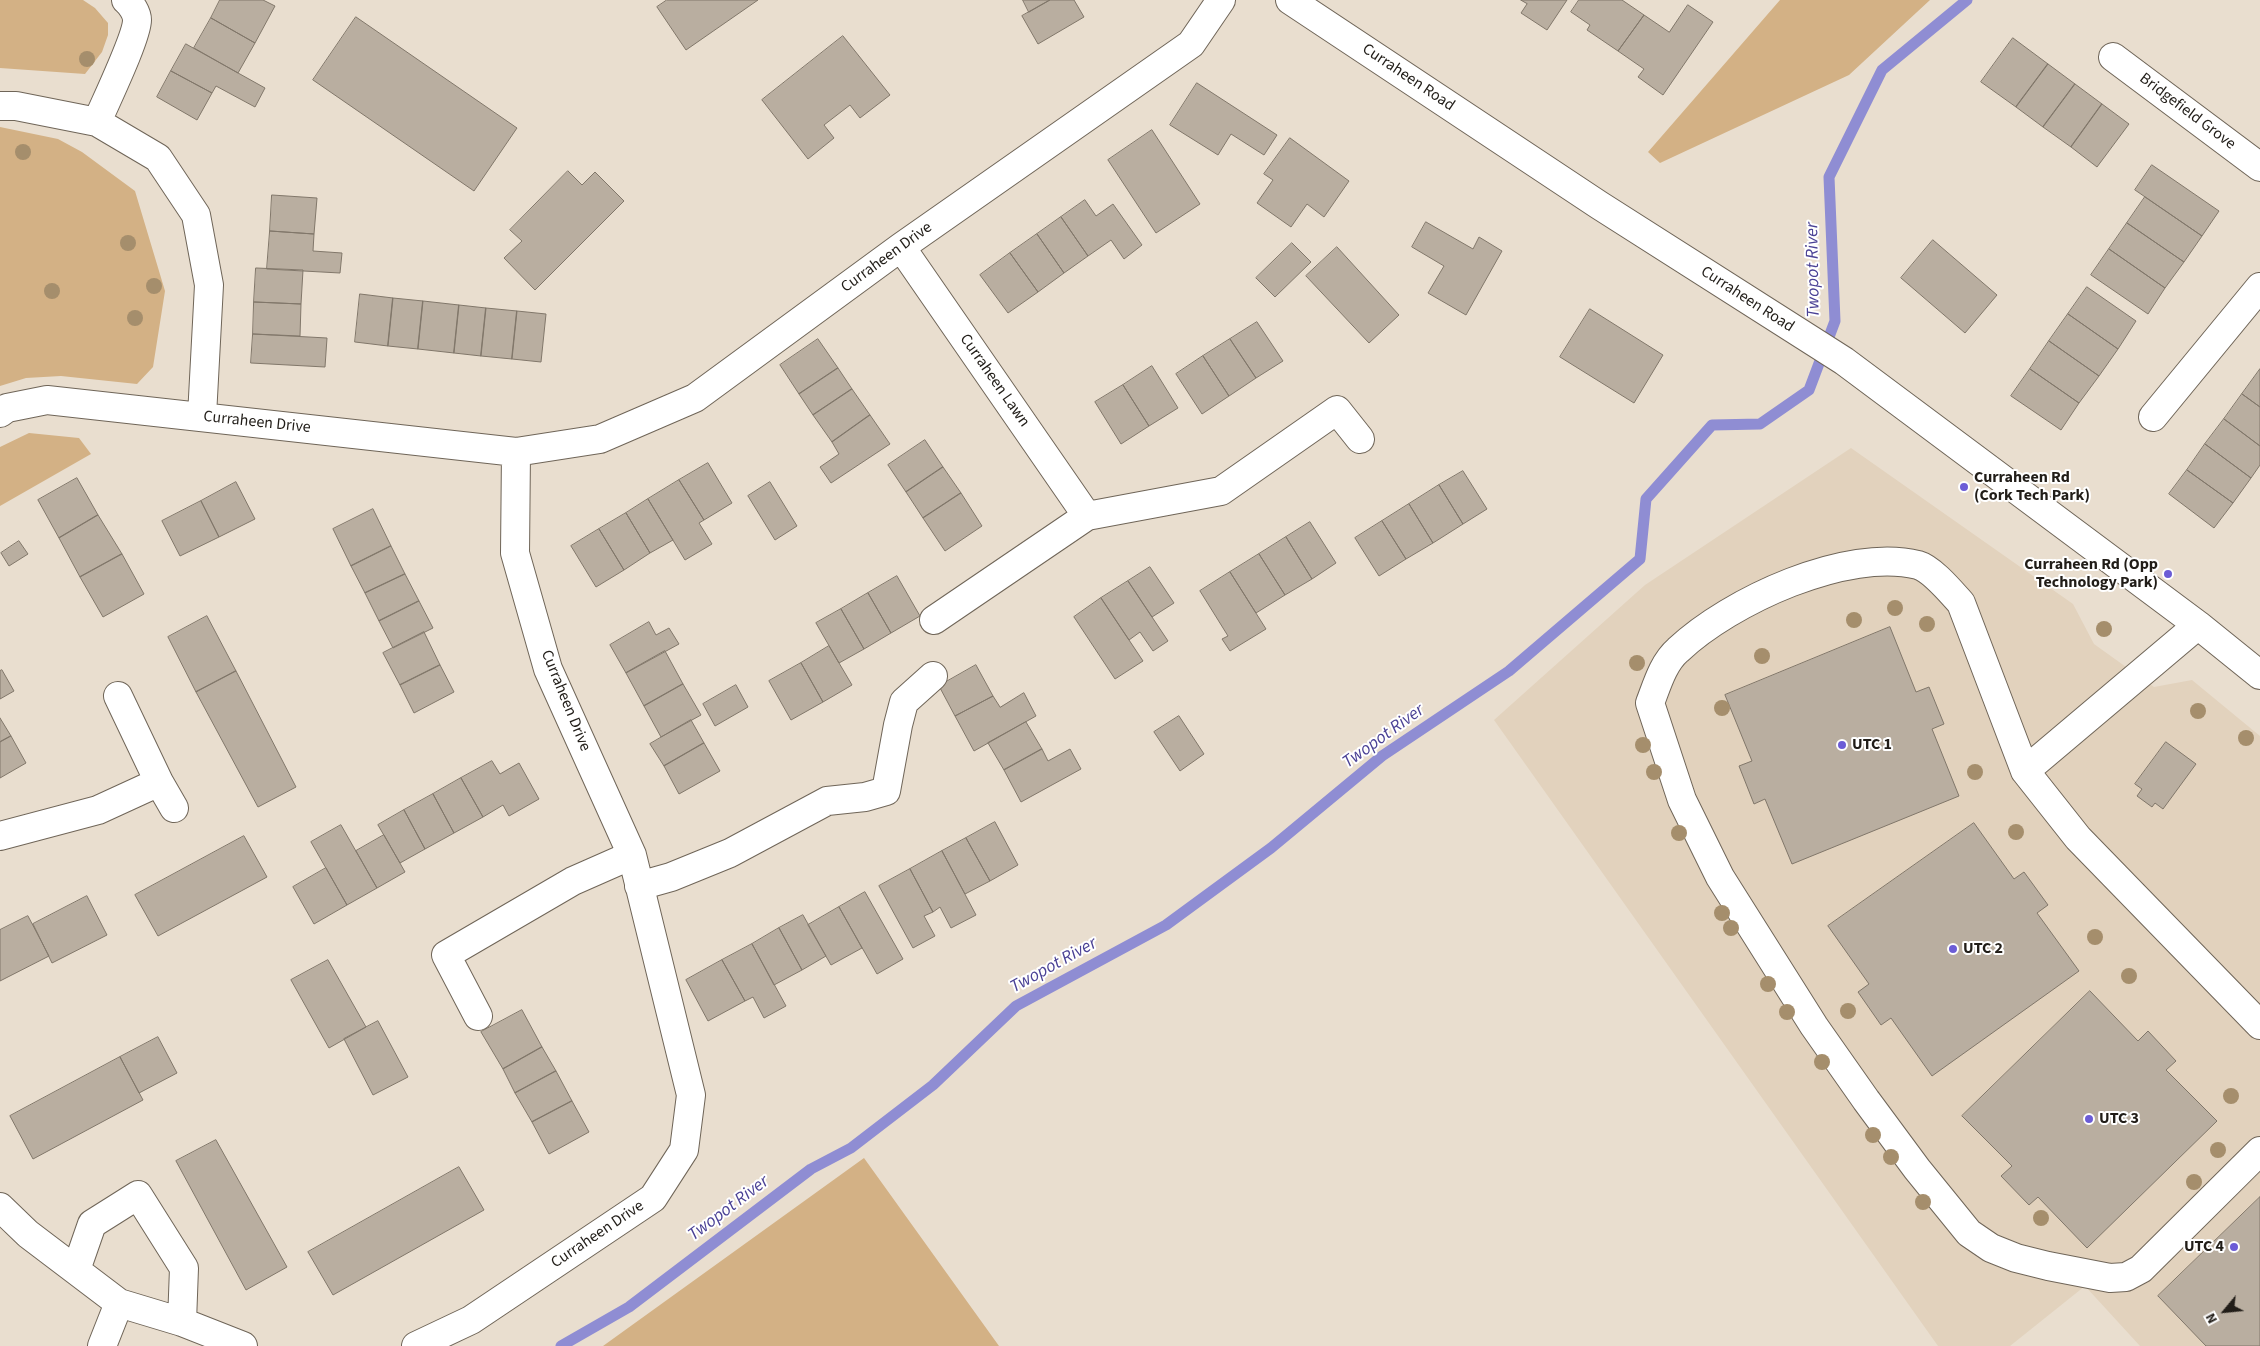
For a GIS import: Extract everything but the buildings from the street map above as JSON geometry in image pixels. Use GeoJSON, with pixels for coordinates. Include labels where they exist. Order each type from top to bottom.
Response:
{"type":"FeatureCollection","features":[{"type":"Feature","properties":{"kind":"street"},"geometry":{"type":"LineString","coordinates":[[97,122],[132,37],[137,20],[131,4],[126,0]]}},
{"type":"Feature","properties":{"kind":"street","name":"Curraheen Drive"},"geometry":{"type":"LineString","coordinates":[[0,413],[7,408],[47,400],[516,452],[600,438],[695,398],[901,247],[1192,44],[1221,0]]}},
{"type":"Feature","properties":{"kind":"street","name":"Curraheen Road"},"geometry":{"type":"LineString","coordinates":[[1290,0],[1598,205],[1844,361],[2198,625],[2260,675]]}},
{"type":"Feature","properties":{"kind":"street","name":"Bridgefield Grove"},"geometry":{"type":"LineString","coordinates":[[2113,57],[2260,167]]}},
{"type":"Feature","properties":{"kind":"street"},"geometry":{"type":"LineString","coordinates":[[0,106],[16,106],[97,122],[158,158],[196,215],[209,285],[202,416]]}},
{"type":"Feature","properties":{"kind":"street","name":"Curraheen Lawn"},"geometry":{"type":"LineString","coordinates":[[901,247],[1087,516]]}},
{"type":"Feature","properties":{"kind":"street"},"geometry":{"type":"LineString","coordinates":[[2153,417],[2260,287]]}},
{"type":"Feature","properties":{"kind":"street"},"geometry":{"type":"LineString","coordinates":[[934,620],[1087,516],[1221,491],[1337,410],[1360,439]]}},
{"type":"Feature","properties":{"kind":"street","name":"Curraheen Drive"},"geometry":{"type":"LineString","coordinates":[[416,1346],[471,1320],[653,1198],[684,1150],[691,1095],[632,855],[548,669],[517,562],[515,553],[516,452]]}},
{"type":"Feature","properties":{"kind":"street"},"geometry":{"type":"LineString","coordinates":[[2260,1025],[2078,838],[2025,771],[1961,603],[1941,582],[1920,566],[1871,561],[1818,572],[1742,606],[1721,618],[1677,650],[1660,677],[1650,703],[1682,800],[1720,877],[1809,1018],[1866,1100],[1917,1169],[1969,1233],[1991,1248],[2016,1258],[2110,1278],[2126,1277],[2141,1268],[2260,1151]]}},
{"type":"Feature","properties":{"kind":"street"},"geometry":{"type":"LineString","coordinates":[[2025,771],[2198,625]]}},
{"type":"Feature","properties":{"kind":"street"},"geometry":{"type":"LineString","coordinates":[[639,886],[672,877],[730,853],[827,800],[865,796],[886,791],[904,702],[933,676]]}},
{"type":"Feature","properties":{"kind":"street"},"geometry":{"type":"LineString","coordinates":[[118,696],[158,782],[174,808]]}},
{"type":"Feature","properties":{"kind":"street"},"geometry":{"type":"LineString","coordinates":[[0,836],[98,810],[158,782]]}},
{"type":"Feature","properties":{"kind":"street"},"geometry":{"type":"LineString","coordinates":[[478,1016],[446,955],[573,881],[632,855]]}},
{"type":"Feature","properties":{"kind":"street"},"geometry":{"type":"LineString","coordinates":[[76,1270],[92,1224],[138,1196],[184,1268],[182,1322]]}},
{"type":"Feature","properties":{"kind":"street"},"geometry":{"type":"LineString","coordinates":[[0,1207],[28,1234],[120,1302],[182,1322],[242,1346]]}},
{"type":"Feature","properties":{"kind":"street"},"geometry":{"type":"LineString","coordinates":[[102,1346],[120,1302]]}},
{"type":"Feature","properties":{"kind":"shaded area"},"geometry":{"type":"Polygon","coordinates":[[[0,0],[83,0],[95,8],[108,23],[108,35],[102,52],[85,74],[0,68],[0,0]]]}},
{"type":"Feature","properties":{"kind":"shaded area"},"geometry":{"type":"Polygon","coordinates":[[[1780,0],[1930,0],[1849,75],[1660,163],[1648,152],[1780,0]]]}},
{"type":"Feature","properties":{"kind":"shaded area"},"geometry":{"type":"Polygon","coordinates":[[[0,127],[58,139],[82,152],[135,191],[165,291],[153,367],[137,384],[61,376],[26,378],[0,386],[0,127]]]}},
{"type":"Feature","properties":{"kind":"shaded area"},"geometry":{"type":"Polygon","coordinates":[[[29,433],[79,438],[91,454],[0,506],[0,447],[29,433]]]}},
{"type":"Feature","properties":{"kind":"shaded area"},"geometry":{"type":"Polygon","coordinates":[[[1851,448],[2073,604],[2094,644],[2154,687],[2192,680],[2260,736],[2260,1346],[2140,1346],[2085,1286],[2010,1346],[1938,1346],[1494,720],[1645,585],[1851,448]]]}},
{"type":"Feature","properties":{"kind":"shaded area"},"geometry":{"type":"Polygon","coordinates":[[[864,1158],[999,1346],[603,1346],[864,1158]]]}},
{"type":"Feature","properties":{"kind":"waterway","name":"Twopot River"},"geometry":{"type":"LineString","coordinates":[[561,1346],[629,1307],[811,1169],[851,1148],[933,1085],[1016,1006],[1166,925],[1271,848],[1382,756],[1509,671],[1640,559],[1646,499],[1712,425],[1760,424],[1809,390],[1835,321],[1829,177],[1882,70],[1967,0]]}},
{"type":"Feature","properties":{"kind":"place","name":"Curraheen Rd (Cork Tech Park)"},"geometry":{"type":"Point","coordinates":[1964,487]}},
{"type":"Feature","properties":{"kind":"place","name":"Curraheen Rd (Opp Technology Park)"},"geometry":{"type":"Point","coordinates":[2168,574]}},
{"type":"Feature","properties":{"kind":"place","name":"UTC 1"},"geometry":{"type":"Point","coordinates":[1842,745]}},
{"type":"Feature","properties":{"kind":"place","name":"UTC 2"},"geometry":{"type":"Point","coordinates":[1953,949]}},
{"type":"Feature","properties":{"kind":"place","name":"UTC 3"},"geometry":{"type":"Point","coordinates":[2089,1119]}},
{"type":"Feature","properties":{"kind":"place","name":"UTC 4"},"geometry":{"type":"Point","coordinates":[2234,1247]}}]}
